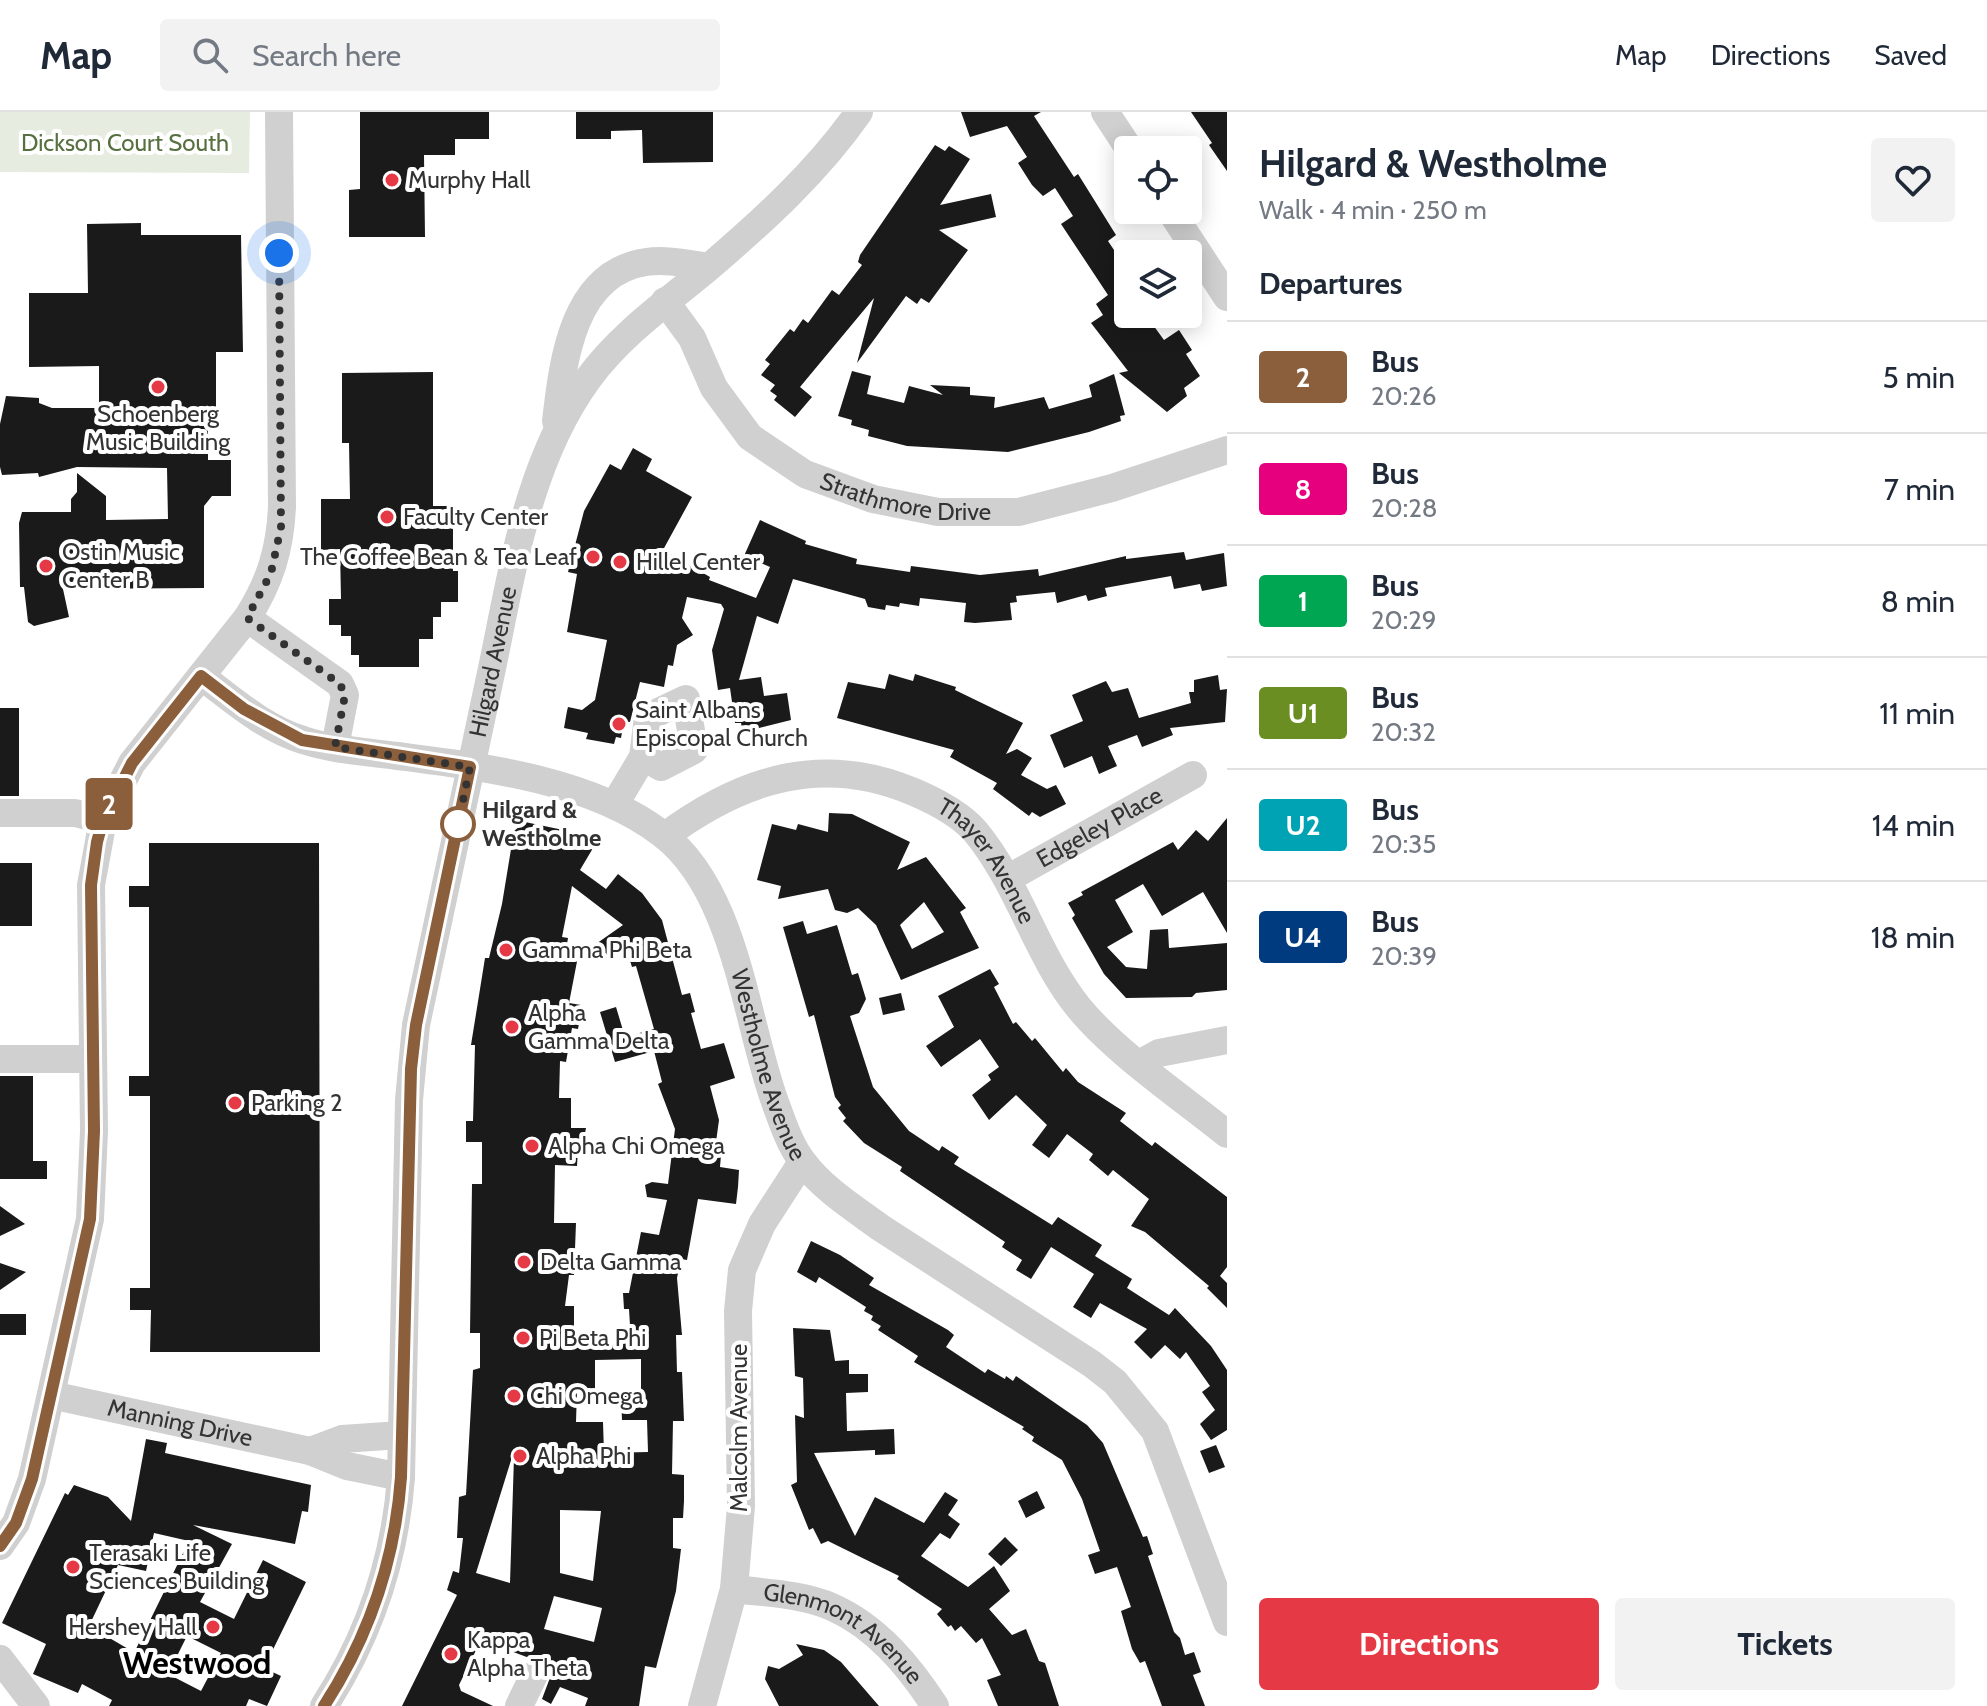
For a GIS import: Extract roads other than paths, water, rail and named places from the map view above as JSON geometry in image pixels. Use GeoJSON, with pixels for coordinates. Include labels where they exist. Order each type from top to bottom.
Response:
{"type":"FeatureCollection","features":[{"type":"Feature","properties":{"kind":"street"},"geometry":{"type":"LineString","coordinates":[[0,1546],[25,1501],[90,1219],[93,1059],[91,885],[103,820],[132,763],[247,618],[271,573],[281,527],[279,112]]}},
{"type":"Feature","properties":{"kind":"street","name":"Hilgard Avenue"},"geometry":{"type":"LineString","coordinates":[[324,1706],[352,1663],[373,1616],[395,1527],[401,1477],[411,1069],[416,1025],[514,564],[542,463],[555,430],[589,377],[628,333],[785,198],[837,145],[859,112]]}},
{"type":"Feature","properties":{"kind":"street"},"geometry":{"type":"LineString","coordinates":[[1105,112],[1121,136]]}},
{"type":"Feature","properties":{"kind":"street"},"geometry":{"type":"LineString","coordinates":[[1179,224],[1227,297]]}},
{"type":"Feature","properties":{"kind":"street"},"geometry":{"type":"LineString","coordinates":[[555,430],[562,369],[572,329],[595,290],[616,272],[641,263],[673,262],[708,267]]}},
{"type":"Feature","properties":{"kind":"street","name":"Strathmore Drive"},"geometry":{"type":"LineString","coordinates":[[665,301],[692,338],[714,388],[750,437],[805,474],[873,499],[938,512],[1019,512],[1112,488],[1227,450]]}},
{"type":"Feature","properties":{"kind":"street"},"geometry":{"type":"LineString","coordinates":[[247,618],[340,684],[345,695],[335,747]]}},
{"type":"Feature","properties":{"kind":"street","name":"Westholme Avenue"},"geometry":{"type":"LineString","coordinates":[[201,676],[244,709],[302,740],[470,767],[571,788],[615,804],[665,836],[697,875],[720,914],[770,1087],[802,1162],[861,1214],[1115,1382],[1155,1431],[1227,1622]]}},
{"type":"Feature","properties":{"kind":"street"},"geometry":{"type":"LineString","coordinates":[[615,804],[643,757]]}},
{"type":"Feature","properties":{"kind":"street","name":"Thayer Avenue"},"geometry":{"type":"LineString","coordinates":[[665,836],[716,802],[758,784],[799,774],[845,773],[894,784],[937,802],[973,829],[1007,879],[1053,969],[1080,1010],[1139,1064],[1227,1134]]}},
{"type":"Feature","properties":{"kind":"street","name":"Edgeley Place"},"geometry":{"type":"LineString","coordinates":[[1007,879],[1193,775]]}},
{"type":"Feature","properties":{"kind":"street"},"geometry":{"type":"LineString","coordinates":[[0,813],[75,813],[103,820]]}},
{"type":"Feature","properties":{"kind":"street"},"geometry":{"type":"LineString","coordinates":[[1139,1064],[1159,1053],[1227,1040]]}},
{"type":"Feature","properties":{"kind":"street"},"geometry":{"type":"LineString","coordinates":[[0,1059],[93,1059]]}},
{"type":"Feature","properties":{"kind":"street","name":"Malcolm Avenue"},"geometry":{"type":"LineString","coordinates":[[702,1706],[734,1589],[741,1506],[738,1311],[742,1270],[762,1224],[802,1162]]}},
{"type":"Feature","properties":{"kind":"street","name":"Manning Drive"},"geometry":{"type":"LineString","coordinates":[[51,1395],[310,1451],[347,1466],[401,1477]]}},
{"type":"Feature","properties":{"kind":"street","name":"Manning Drive"},"geometry":{"type":"LineString","coordinates":[[310,1451],[361,1436],[401,1435]]}},
{"type":"Feature","properties":{"kind":"street","name":"Glenmont Avenue"},"geometry":{"type":"LineString","coordinates":[[734,1589],[795,1597],[833,1608],[876,1636],[907,1664],[935,1706]]}},
{"type":"Feature","properties":{"kind":"street"},"geometry":{"type":"LineString","coordinates":[[0,1659],[36,1706]]}},
{"type":"Feature","properties":{"kind":"street"},"geometry":{"type":"LineString","coordinates":[[519,1706],[534,1675]]}},
{"type":"Feature","properties":{"kind":"place","name":"Murphy Hall"},"geometry":{"type":"Point","coordinates":[392,180]}},
{"type":"Feature","properties":{"kind":"place","name":"Schoenberg Music Building"},"geometry":{"type":"Point","coordinates":[158,387]}},
{"type":"Feature","properties":{"kind":"place","name":"Faculty Center"},"geometry":{"type":"Point","coordinates":[387,517]}},
{"type":"Feature","properties":{"kind":"place","name":"The Coffee Bean & Tea Leaf"},"geometry":{"type":"Point","coordinates":[593,557]}},
{"type":"Feature","properties":{"kind":"place","name":"Hillel Center"},"geometry":{"type":"Point","coordinates":[620,562]}},
{"type":"Feature","properties":{"kind":"place","name":"Ostin Music Center B"},"geometry":{"type":"Point","coordinates":[46,566]}},
{"type":"Feature","properties":{"kind":"place","name":"Saint Albans Episcopal Church"},"geometry":{"type":"Point","coordinates":[619,724]}},
{"type":"Feature","properties":{"kind":"place","name":"Hilgard & Westholme"},"geometry":{"type":"Point","coordinates":[458,824]}},
{"type":"Feature","properties":{"kind":"place","name":"Gamma Phi Beta"},"geometry":{"type":"Point","coordinates":[506,950]}},
{"type":"Feature","properties":{"kind":"place","name":"Alpha Gamma Delta"},"geometry":{"type":"Point","coordinates":[512,1027]}},
{"type":"Feature","properties":{"kind":"place","name":"Parking 2"},"geometry":{"type":"Point","coordinates":[235,1103]}},
{"type":"Feature","properties":{"kind":"place","name":"Alpha Chi Omega"},"geometry":{"type":"Point","coordinates":[532,1146]}},
{"type":"Feature","properties":{"kind":"place","name":"Delta Gamma"},"geometry":{"type":"Point","coordinates":[524,1262]}},
{"type":"Feature","properties":{"kind":"place","name":"Pi Beta Phi"},"geometry":{"type":"Point","coordinates":[523,1338]}},
{"type":"Feature","properties":{"kind":"place","name":"Chi Omega"},"geometry":{"type":"Point","coordinates":[514,1396]}},
{"type":"Feature","properties":{"kind":"place","name":"Alpha Phi"},"geometry":{"type":"Point","coordinates":[520,1456]}},
{"type":"Feature","properties":{"kind":"place","name":"Terasaki Life Sciences Building"},"geometry":{"type":"Point","coordinates":[73,1567]}},
{"type":"Feature","properties":{"kind":"place","name":"Hershey Hall"},"geometry":{"type":"Point","coordinates":[213,1627]}},
{"type":"Feature","properties":{"kind":"place","name":"Kappa Alpha Theta"},"geometry":{"type":"Point","coordinates":[451,1654]}},
{"type":"Feature","properties":{"kind":"district","name":"Westwood"},"geometry":{"type":"Point","coordinates":[197,1663]}},
{"type":"Feature","properties":{"kind":"park label","name":"Dickson Court South"},"geometry":{"type":"Point","coordinates":[125,143]}}]}
